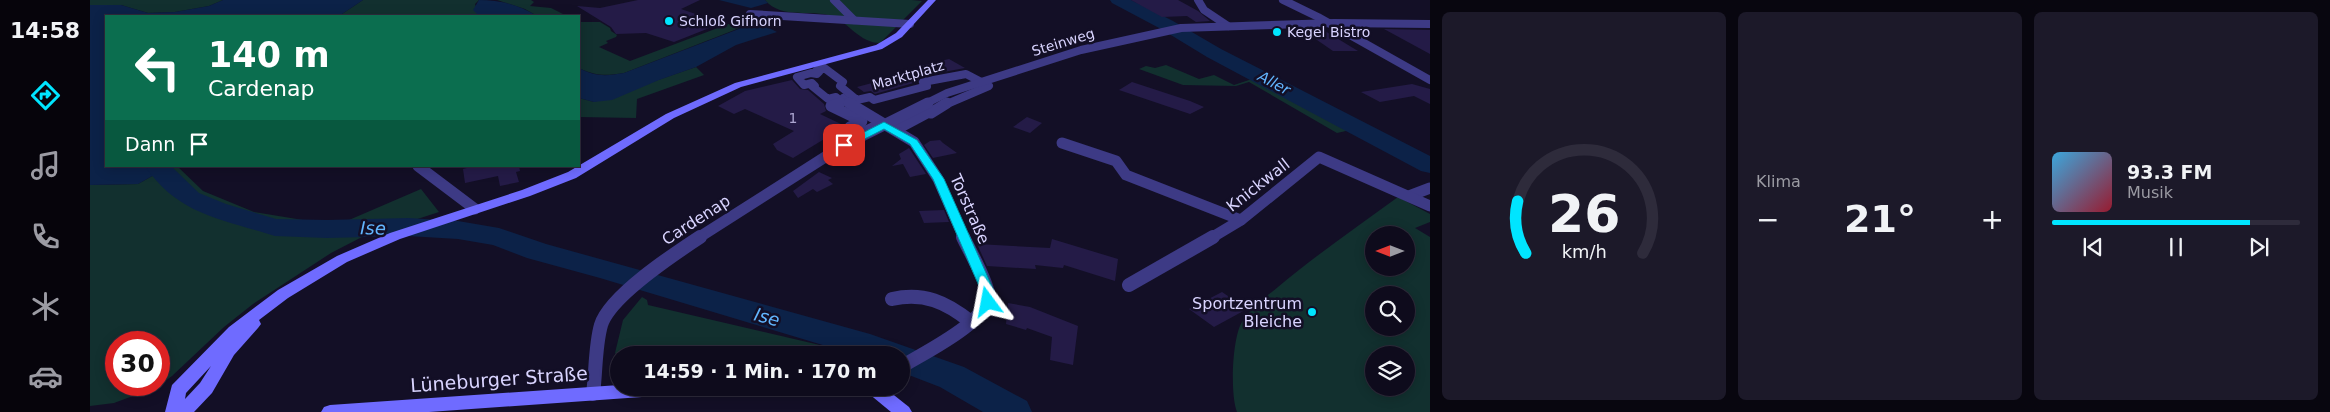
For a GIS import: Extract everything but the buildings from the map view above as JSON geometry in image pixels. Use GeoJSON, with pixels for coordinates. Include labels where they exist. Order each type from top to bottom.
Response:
{"type":"FeatureCollection","features":[{"type":"Feature","properties":{"kind":"street"},"geometry":{"type":"LineString","coordinates":[[834,0],[854,20]]}},
{"type":"Feature","properties":{"kind":"street"},"geometry":{"type":"LineString","coordinates":[[174,412],[178,390],[202,362],[234,331],[284,294],[342,259],[369,246],[526,193],[572,175],[670,116],[738,85],[879,47],[891,41],[932,0]]}},
{"type":"Feature","properties":{"kind":"street"},"geometry":{"type":"LineString","coordinates":[[1198,0],[1204,10],[1228,26]]}},
{"type":"Feature","properties":{"kind":"street"},"geometry":{"type":"LineString","coordinates":[[1283,0],[1430,80]]}},
{"type":"Feature","properties":{"kind":"street"},"geometry":{"type":"LineString","coordinates":[[750,14],[910,24]]}},
{"type":"Feature","properties":{"kind":"street","name":"Steinweg"},"geometry":{"type":"LineString","coordinates":[[884,124],[937,97],[969,85],[1087,48],[1165,30],[1159,26],[1174,25],[1181,28],[1414,22],[1430,24]]}},
{"type":"Feature","properties":{"kind":"street","name":"Marktplatz"},"geometry":{"type":"LineString","coordinates":[[818,69],[823,67],[843,82],[840,86],[857,100],[870,97],[874,100],[927,86],[923,82],[966,74],[980,82]]}},
{"type":"Feature","properties":{"kind":"street"},"geometry":{"type":"LineString","coordinates":[[818,69],[816,71],[819,72],[817,74],[811,73],[797,77],[804,85],[812,83],[815,86],[812,86],[828,99],[836,97],[842,102],[831,106],[838,112],[849,114],[862,121],[850,127],[854,129],[851,131],[860,135],[884,124],[899,128],[929,112],[931,113],[948,102],[989,86],[980,82]]}},
{"type":"Feature","properties":{"kind":"street","name":"Marktplatz"},"geometry":{"type":"LineString","coordinates":[[818,69],[831,80],[833,88],[838,94],[855,108],[884,124]]}},
{"type":"Feature","properties":{"kind":"street"},"geometry":{"type":"LineString","coordinates":[[956,76],[969,85]]}},
{"type":"Feature","properties":{"kind":"street"},"geometry":{"type":"LineString","coordinates":[[937,97],[948,102]]}},
{"type":"Feature","properties":{"kind":"street","name":"Cardenap"},"geometry":{"type":"LineString","coordinates":[[593,394],[601,326],[607,312],[623,294],[689,244],[844,145],[884,124]]}},
{"type":"Feature","properties":{"kind":"street","name":"Torstraße"},"geometry":{"type":"LineString","coordinates":[[884,124],[909,138],[919,148],[938,179],[988,293],[988,302],[983,311],[971,322],[910,361]]}},
{"type":"Feature","properties":{"kind":"street"},"geometry":{"type":"LineString","coordinates":[[1062,143],[1108,157],[1116,161],[1126,175],[1241,220]]}},
{"type":"Feature","properties":{"kind":"street","name":"Knickwall"},"geometry":{"type":"LineString","coordinates":[[1129,285],[1172,262],[1241,220],[1318,157],[1430,206]]}},
{"type":"Feature","properties":{"kind":"street"},"geometry":{"type":"LineString","coordinates":[[419,167],[475,209]]}},
{"type":"Feature","properties":{"kind":"street"},"geometry":{"type":"LineString","coordinates":[[1409,196],[1430,188]]}},
{"type":"Feature","properties":{"kind":"street"},"geometry":{"type":"LineString","coordinates":[[183,412],[206,388],[228,351],[284,294]]}},
{"type":"Feature","properties":{"kind":"street"},"geometry":{"type":"LineString","coordinates":[[892,300],[904,295],[929,297],[954,308],[971,322]]}},
{"type":"Feature","properties":{"kind":"street","name":"Lüneburger Straße"},"geometry":{"type":"LineString","coordinates":[[330,412],[610,393]]}},
{"type":"Feature","properties":{"kind":"street"},"geometry":{"type":"LineString","coordinates":[[884,396],[903,412]]}},
{"type":"Feature","properties":{"kind":"green space"},"geometry":{"type":"Polygon","coordinates":[[[90,0],[223,0],[209,6],[175,12],[148,13],[121,5],[90,5],[90,0]]]}},
{"type":"Feature","properties":{"kind":"green space"},"geometry":{"type":"Polygon","coordinates":[[[363,0],[479,0],[475,4],[479,15],[340,15],[363,0]]]}},
{"type":"Feature","properties":{"kind":"green space"},"geometry":{"type":"Polygon","coordinates":[[[497,0],[531,0],[534,2],[530,6],[551,8],[565,15],[535,15],[525,9],[497,0]]]}},
{"type":"Feature","properties":{"kind":"green space"},"geometry":{"type":"Polygon","coordinates":[[[765,0],[922,1],[880,43],[866,40],[832,16],[788,12],[772,6],[765,0]]]}},
{"type":"Feature","properties":{"kind":"green space"},"geometry":{"type":"Polygon","coordinates":[[[747,17],[765,18],[624,73],[612,75],[590,73],[580,68],[580,22],[600,22],[610,28],[617,35],[616,37],[606,41],[608,43],[599,47],[630,61],[747,17]]]}},
{"type":"Feature","properties":{"kind":"green space"},"geometry":{"type":"Polygon","coordinates":[[[1166,65],[1199,79],[1214,75],[1234,85],[1255,78],[1350,130],[1337,133],[1249,82],[1236,86],[1183,85],[1139,69],[1146,66],[1155,68],[1166,65]]]}},
{"type":"Feature","properties":{"kind":"green space"},"geometry":{"type":"Polygon","coordinates":[[[696,67],[704,75],[637,99],[636,118],[580,117],[580,98],[594,102],[696,67]]]}},
{"type":"Feature","properties":{"kind":"green space"},"geometry":{"type":"Polygon","coordinates":[[[178,167],[203,191],[254,212],[309,221],[342,223],[421,189],[439,212],[362,237],[331,253],[253,304],[224,327],[170,377],[170,331],[105,331],[105,396],[133,396],[114,403],[90,406],[90,185],[138,184],[161,171],[178,167]]]}},
{"type":"Feature","properties":{"kind":"green space","name":"Sportzentrum Bleiche"},"geometry":{"type":"Polygon","coordinates":[[[1398,197],[1430,214],[1430,222],[1415,228],[1430,237],[1430,412],[1237,412],[1233,393],[1233,367],[1236,340],[1242,322],[1258,303],[1322,252],[1398,197]]]}},
{"type":"Feature","properties":{"kind":"green space"},"geometry":{"type":"Polygon","coordinates":[[[642,297],[647,300],[648,305],[824,346],[617,346],[623,320],[642,297]]]}},
{"type":"Feature","properties":{"kind":"water"},"geometry":{"type":"Polygon","coordinates":[[[223,0],[363,0],[340,15],[105,15],[105,167],[173,167],[161,171],[138,184],[90,185],[90,5],[121,5],[148,13],[175,12],[209,6],[223,0]]]}},
{"type":"Feature","properties":{"kind":"water"},"geometry":{"type":"Polygon","coordinates":[[[479,0],[494,1],[509,4],[535,15],[478,15],[473,10],[479,0]]]}},
{"type":"Feature","properties":{"kind":"water"},"geometry":{"type":"Polygon","coordinates":[[[719,0],[765,0],[768,3],[751,8],[719,0]]]}},
{"type":"Feature","properties":{"kind":"water"},"geometry":{"type":"Polygon","coordinates":[[[757,22],[777,32],[736,45],[696,67],[612,100],[594,102],[580,98],[580,68],[601,75],[624,73],[757,22]]]}},
{"type":"Feature","properties":{"kind":"waterway","name":"Aller"},"geometry":{"type":"LineString","coordinates":[[1118,0],[1167,25],[1214,53],[1430,166]]}},
{"type":"Feature","properties":{"kind":"waterway","name":"Ise"},"geometry":{"type":"LineString","coordinates":[[158,167],[190,198],[217,210],[275,227],[327,229],[408,227],[458,230],[499,237],[537,251],[601,268]]}},
{"type":"Feature","properties":{"kind":"waterway","name":"Ise"},"geometry":{"type":"LineString","coordinates":[[611,271],[867,346]]}},
{"type":"Feature","properties":{"kind":"waterway","name":"Ise"},"geometry":{"type":"LineString","coordinates":[[910,361],[952,377],[1014,412]]}},
{"type":"Feature","properties":{"kind":"place","name":"Schloß Gifhorn"},"geometry":{"type":"Point","coordinates":[669,21]}},
{"type":"Feature","properties":{"kind":"place","name":"Kegel Bistro"},"geometry":{"type":"Point","coordinates":[1277,32]}},
{"type":"Feature","properties":{"kind":"place","name":"Sportzentrum Bleiche"},"geometry":{"type":"Point","coordinates":[1312,312]}},
{"type":"Feature","properties":{"kind":"route"},"geometry":{"type":"LineString","coordinates":[[844,145],[884,125],[914,142],[925,156],[938,179],[988,293],[988,302]]}}]}
